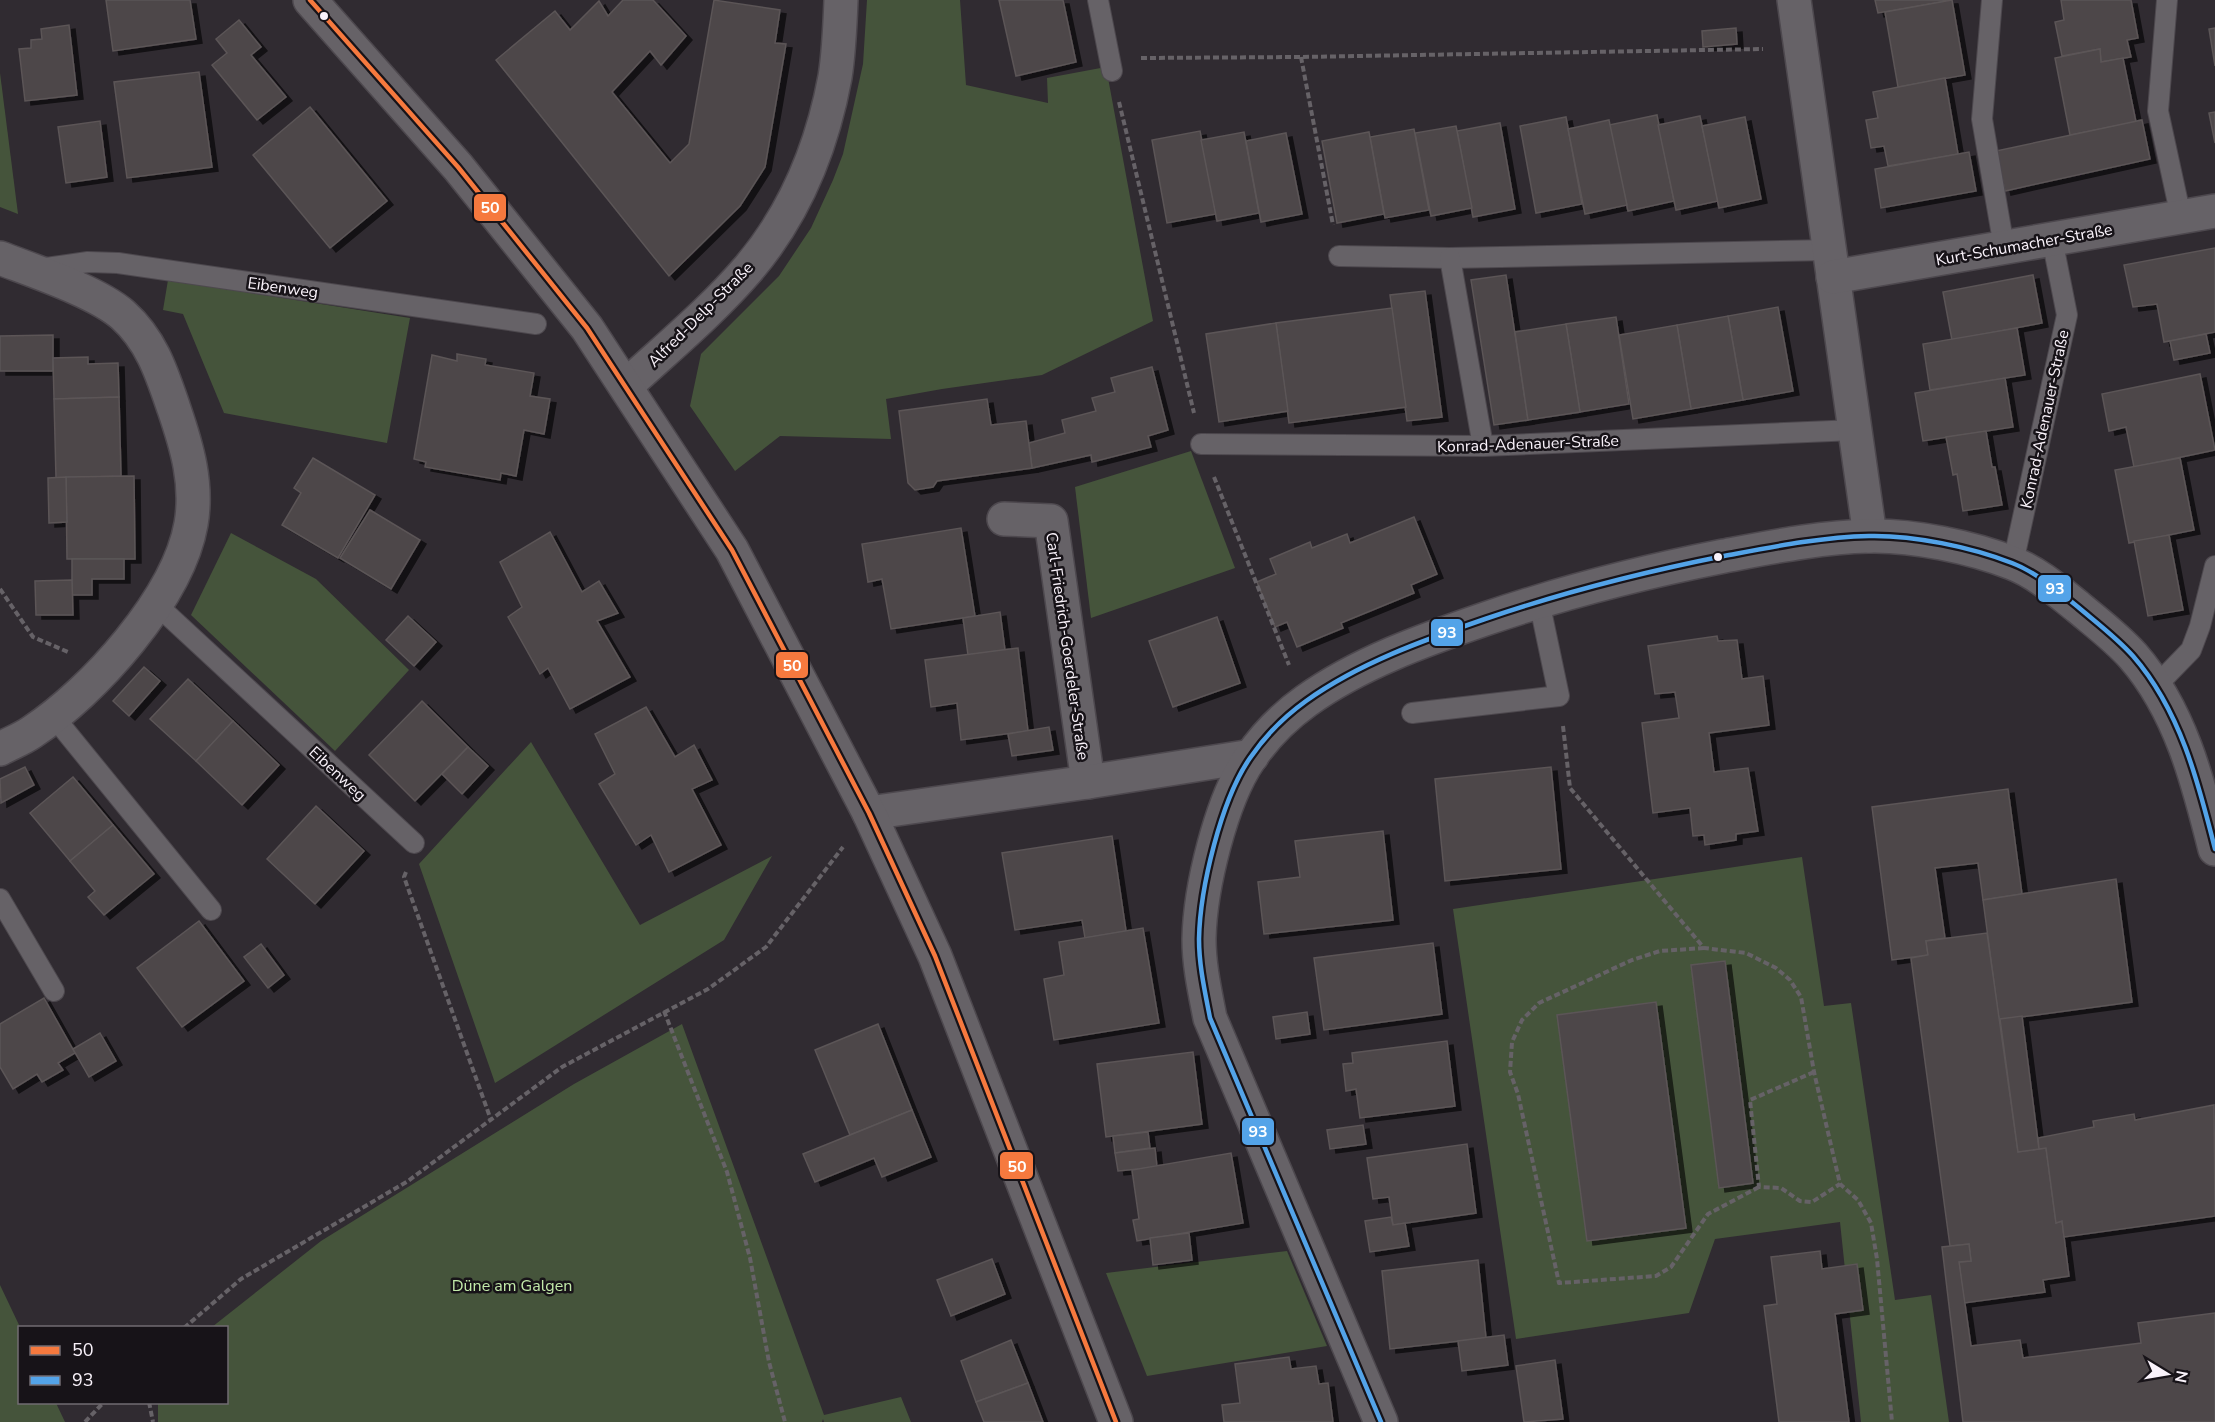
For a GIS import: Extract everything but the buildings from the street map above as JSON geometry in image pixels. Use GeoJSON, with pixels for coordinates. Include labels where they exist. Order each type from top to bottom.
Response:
{"type":"FeatureCollection","features":[{"type":"Feature","properties":{"kind":"street"},"geometry":{"type":"LineString","coordinates":[[310,0],[458,167],[587,328],[732,550],[869,813],[935,956],[1116,1422]]}},
{"type":"Feature","properties":{"kind":"street","name":"Alfred-Delp-Straße"},"geometry":{"type":"LineString","coordinates":[[626,386],[707,312],[748,269],[787,214],[818,145],[827,111],[835,75],[841,0]]}},
{"type":"Feature","properties":{"kind":"street"},"geometry":{"type":"LineString","coordinates":[[1794,0],[1870,536]]}},
{"type":"Feature","properties":{"kind":"street","name":"Kurt-Schumacher-Straße"},"geometry":{"type":"LineString","coordinates":[[1831,263],[2004,247],[2215,211]]}},
{"type":"Feature","properties":{"kind":"street","name":"Eibenweg"},"geometry":{"type":"LineString","coordinates":[[0,258],[97,298],[121,314],[145,339],[161,370],[191,463],[194,493],[185,549],[176,573],[157,605],[79,695],[30,734],[0,749]]}},
{"type":"Feature","properties":{"kind":"street","name":"Carl-Friedrich-Goerdeler-Straße"},"geometry":{"type":"LineString","coordinates":[[1004,519],[1050,521],[1088,782]]}},
{"type":"Feature","properties":{"kind":"street"},"geometry":{"type":"LineString","coordinates":[[1381,1422],[1210,1018],[1202,976],[1199,939],[1203,899],[1214,846],[1240,774],[1277,725],[1304,702],[1345,676],[1451,631],[1539,601],[1609,581],[1761,549],[1870,536],[1933,542],[2013,563],[2042,580],[2104,629],[2133,657],[2155,687],[2179,730],[2199,784],[2215,849]]}},
{"type":"Feature","properties":{"kind":"street","name":"Carl-Friedrich-Goerdeler-Straße"},"geometry":{"type":"LineString","coordinates":[[869,813],[1252,756]]}},
{"type":"Feature","properties":{"kind":"lane"},"geometry":{"type":"LineString","coordinates":[[1098,0],[1111,64]]}},
{"type":"Feature","properties":{"kind":"lane"},"geometry":{"type":"LineString","coordinates":[[1992,0],[1982,119],[2004,247]]}},
{"type":"Feature","properties":{"kind":"lane"},"geometry":{"type":"LineString","coordinates":[[2167,0],[2158,111],[2181,217]]}},
{"type":"Feature","properties":{"kind":"lane","name":"Konrad-Adenauer-Straße"},"geometry":{"type":"LineString","coordinates":[[2013,563],[2067,315],[2052,239]]}},
{"type":"Feature","properties":{"kind":"lane"},"geometry":{"type":"LineString","coordinates":[[1339,256],[1831,263]]}},
{"type":"Feature","properties":{"kind":"lane"},"geometry":{"type":"LineString","coordinates":[[1450,258],[1483,446]]}},
{"type":"Feature","properties":{"kind":"lane","name":"Eibenweg"},"geometry":{"type":"LineString","coordinates":[[30,270],[88,262],[118,263],[536,324]]}},
{"type":"Feature","properties":{"kind":"lane","name":"Konrad-Adenauer-Straße"},"geometry":{"type":"LineString","coordinates":[[1201,444],[1483,446],[1855,430]]}},
{"type":"Feature","properties":{"kind":"lane"},"geometry":{"type":"LineString","coordinates":[[2155,687],[2191,650],[2200,626],[2215,566]]}},
{"type":"Feature","properties":{"kind":"lane"},"geometry":{"type":"LineString","coordinates":[[1412,712],[1559,696],[1539,601]]}},
{"type":"Feature","properties":{"kind":"lane","name":"Eibenweg"},"geometry":{"type":"LineString","coordinates":[[157,605],[414,843]]}},
{"type":"Feature","properties":{"kind":"lane"},"geometry":{"type":"LineString","coordinates":[[54,717],[211,910]]}},
{"type":"Feature","properties":{"kind":"lane"},"geometry":{"type":"LineString","coordinates":[[0,899],[54,991]]}},
{"type":"Feature","properties":{"kind":"path"},"geometry":{"type":"LineString","coordinates":[[1304,702],[1201,444],[1111,64],[1301,57],[1800,48]]}},
{"type":"Feature","properties":{"kind":"path"},"geometry":{"type":"LineString","coordinates":[[1301,57],[1339,256]]}},
{"type":"Feature","properties":{"kind":"path"},"geometry":{"type":"LineString","coordinates":[[0,589],[33,637],[105,667]]}},
{"type":"Feature","properties":{"kind":"path"},"geometry":{"type":"LineString","coordinates":[[1559,696],[1570,788],[1704,948]]}},
{"type":"Feature","properties":{"kind":"path"},"geometry":{"type":"LineString","coordinates":[[185,1326],[241,1279],[408,1181],[562,1068],[708,989],[766,947],[869,813]]}},
{"type":"Feature","properties":{"kind":"path"},"geometry":{"type":"LineString","coordinates":[[414,843],[404,877],[491,1120]]}},
{"type":"Feature","properties":{"kind":"path"},"geometry":{"type":"LineString","coordinates":[[1840,1184],[1812,1202],[1800,1201],[1781,1188],[1759,1187],[1708,1214],[1671,1267],[1656,1276],[1559,1283],[1518,1094],[1510,1072],[1512,1042],[1522,1020],[1539,1003],[1632,960],[1660,951],[1704,948],[1746,954],[1776,969],[1790,980],[1801,997],[1840,1184],[1858,1200],[1871,1223],[1877,1259],[1892,1422]]}},
{"type":"Feature","properties":{"kind":"path"},"geometry":{"type":"LineString","coordinates":[[664,1011],[727,1172],[750,1258],[769,1362],[785,1422]]}},
{"type":"Feature","properties":{"kind":"path"},"geometry":{"type":"LineString","coordinates":[[1759,1187],[1750,1100],[1815,1072]]}},
{"type":"Feature","properties":{"kind":"path"},"geometry":{"type":"LineString","coordinates":[[85,1422],[102,1404]]}},
{"type":"Feature","properties":{"kind":"path"},"geometry":{"type":"LineString","coordinates":[[149,1404],[153,1422]]}},
{"type":"Feature","properties":{"kind":"green space"},"geometry":{"type":"Polygon","coordinates":[[[867,0],[960,0],[966,85],[1048,103],[1047,78],[1106,67],[1153,321],[1042,375],[886,399],[891,439],[780,436],[735,471],[690,406],[701,354],[779,276],[811,228],[843,154],[863,64],[867,0]]]}},
{"type":"Feature","properties":{"kind":"green space"},"geometry":{"type":"Polygon","coordinates":[[[0,73],[18,214],[0,207],[0,73]]]}},
{"type":"Feature","properties":{"kind":"green space"},"geometry":{"type":"Polygon","coordinates":[[[168,280],[410,318],[387,443],[224,413],[183,314],[163,310],[168,280]]]}},
{"type":"Feature","properties":{"kind":"green space"},"geometry":{"type":"Polygon","coordinates":[[[1191,451],[1235,568],[1091,618],[1075,487],[1191,451]]]}},
{"type":"Feature","properties":{"kind":"green space"},"geometry":{"type":"Polygon","coordinates":[[[231,533],[316,579],[409,670],[335,751],[191,615],[231,533]]]}},
{"type":"Feature","properties":{"kind":"green space"},"geometry":{"type":"Polygon","coordinates":[[[531,742],[640,925],[772,856],[724,940],[495,1083],[419,864],[531,742]]]}},
{"type":"Feature","properties":{"kind":"green space"},"geometry":{"type":"Polygon","coordinates":[[[1802,857],[1824,1006],[1851,1003],[1895,1300],[1931,1295],[1949,1422],[1861,1422],[1840,1222],[1715,1239],[1689,1313],[1516,1339],[1453,909],[1802,857]]]}},
{"type":"Feature","properties":{"kind":"green space","name":"Düne am Galgen"},"geometry":{"type":"Polygon","coordinates":[[[682,1024],[824,1415],[901,1397],[911,1422],[824,1422],[823,1419],[822,1422],[158,1422],[158,1404],[228,1404],[228,1326],[213,1326],[321,1241],[574,1084],[682,1024]]]}},
{"type":"Feature","properties":{"kind":"green space"},"geometry":{"type":"Polygon","coordinates":[[[1287,1251],[1327,1346],[1147,1376],[1106,1273],[1287,1251]]]}},
{"type":"Feature","properties":{"kind":"green space"},"geometry":{"type":"Polygon","coordinates":[[[0,1285],[20,1326],[18,1404],[56,1404],[65,1422],[0,1422],[0,1285]]]}},
{"type":"Feature","properties":{"kind":"transit line","name":"50"},"geometry":{"type":"LineString","coordinates":[[310,0],[458,167],[587,328],[732,550],[869,813],[935,956],[1116,1422]]}},
{"type":"Feature","properties":{"kind":"transit line","name":"93"},"geometry":{"type":"LineString","coordinates":[[1381,1422],[1210,1018],[1200,959],[1199,939],[1203,895],[1214,845],[1230,797],[1250,758],[1262,742],[1283,720],[1326,687],[1416,644],[1515,609],[1604,583],[1724,556],[1815,540],[1886,536],[1942,543],[1979,552],[2030,571],[2063,595],[2127,649],[2149,677],[2175,723],[2194,772],[2215,849]]}}]}
